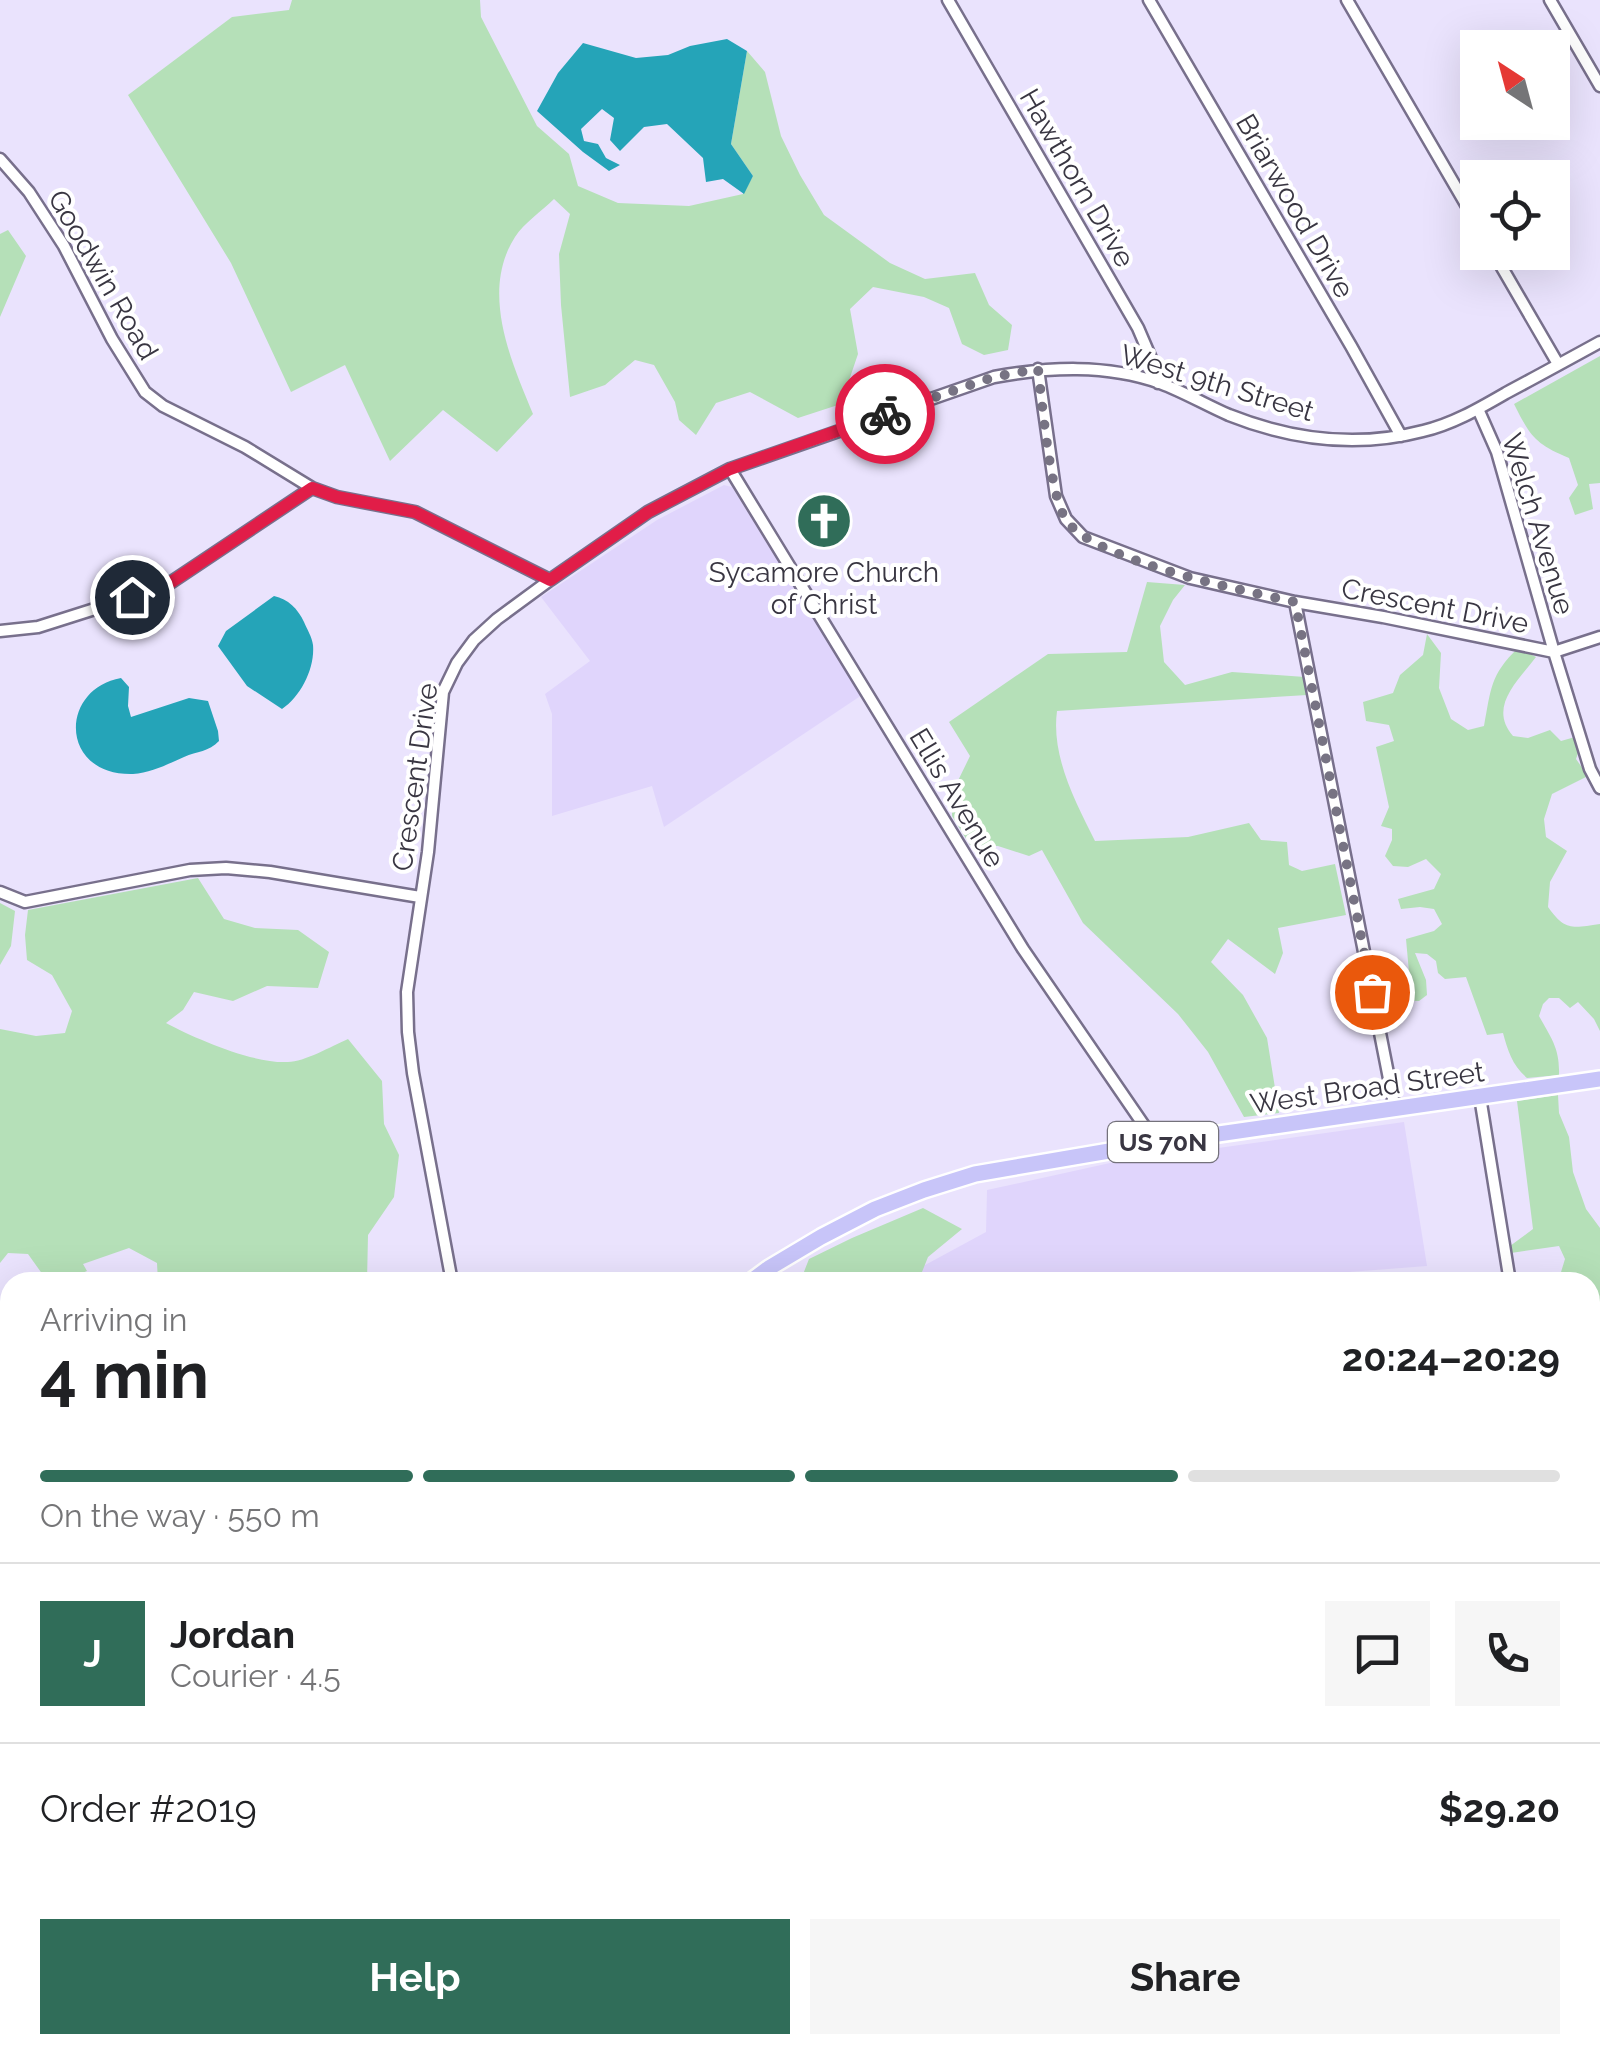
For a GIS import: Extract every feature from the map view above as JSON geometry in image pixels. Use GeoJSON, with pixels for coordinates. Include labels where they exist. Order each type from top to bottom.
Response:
{"type":"FeatureCollection","features":[{"type":"Feature","properties":{"kind":"main road","name":"West Broad Street"},"geometry":{"type":"LineString","coordinates":[[764,1272],[875,1209],[993,1170],[1600,1079]]}},
{"type":"Feature","properties":{"kind":"street","name":"Hawthorn Drive"},"geometry":{"type":"LineString","coordinates":[[948,0],[1138,328],[1158,382]]}},
{"type":"Feature","properties":{"kind":"street","name":"Briarwood Drive"},"geometry":{"type":"LineString","coordinates":[[1149,0],[1401,436]]}},
{"type":"Feature","properties":{"kind":"street"},"geometry":{"type":"LineString","coordinates":[[1347,0],[1460,194]]}},
{"type":"Feature","properties":{"kind":"street"},"geometry":{"type":"LineString","coordinates":[[1550,0],[1600,86]]}},
{"type":"Feature","properties":{"kind":"street","name":"Goodwin Road"},"geometry":{"type":"LineString","coordinates":[[0,159],[30,192],[64,246],[112,339],[145,392],[163,406],[245,447],[312,488],[337,497],[415,512],[550,580]]}},
{"type":"Feature","properties":{"kind":"street"},"geometry":{"type":"LineString","coordinates":[[1503,270],[1558,364]]}},
{"type":"Feature","properties":{"kind":"street","name":"West 9th Street"},"geometry":{"type":"LineString","coordinates":[[1038,369],[1089,369],[1158,382],[1280,432],[1360,441],[1426,431],[1478,409],[1600,342]]}},
{"type":"Feature","properties":{"kind":"street","name":"Crescent Drive"},"geometry":{"type":"LineString","coordinates":[[450,1272],[408,1032],[407,992],[428,852],[443,692],[456,663],[496,618],[648,512],[730,469],[994,377],[1038,369],[1056,496],[1066,519],[1083,537],[1190,578],[1554,652],[1590,769],[1600,788]]}},
{"type":"Feature","properties":{"kind":"street","name":"Welch Avenue"},"geometry":{"type":"LineString","coordinates":[[1478,409],[1496,452],[1554,652]]}},
{"type":"Feature","properties":{"kind":"street","name":"Ellis Avenue"},"geometry":{"type":"LineString","coordinates":[[730,469],[1022,949],[1156,1143]]}},
{"type":"Feature","properties":{"kind":"street"},"geometry":{"type":"LineString","coordinates":[[0,630],[38,627],[164,587],[312,488]]}},
{"type":"Feature","properties":{"kind":"street"},"geometry":{"type":"LineString","coordinates":[[1295,602],[1395,1109]]}},
{"type":"Feature","properties":{"kind":"street"},"geometry":{"type":"LineString","coordinates":[[1554,652],[1600,637]]}},
{"type":"Feature","properties":{"kind":"street"},"geometry":{"type":"LineString","coordinates":[[0,892],[24,902],[190,870],[226,868],[420,898]]}},
{"type":"Feature","properties":{"kind":"street"},"geometry":{"type":"LineString","coordinates":[[1480,1097],[1508,1272]]}},
{"type":"Feature","properties":{"kind":"shaded area"},"geometry":{"type":"Polygon","coordinates":[[[724,485],[732,487],[862,695],[664,827],[652,786],[552,816],[552,714],[545,694],[590,661],[541,597],[657,520],[724,485]]]}},
{"type":"Feature","properties":{"kind":"shaded area"},"geometry":{"type":"Polygon","coordinates":[[[1404,1122],[1427,1266],[1349,1272],[912,1272],[986,1232],[987,1190],[1110,1163],[1404,1122]]]}},
{"type":"Feature","properties":{"kind":"green space"},"geometry":{"type":"Polygon","coordinates":[[[292,0],[480,0],[481,17],[537,126],[569,154],[578,186],[618,203],[689,206],[743,194],[753,176],[731,144],[747,51],[765,72],[781,136],[824,215],[890,263],[925,279],[975,273],[989,305],[1012,325],[1008,350],[984,355],[962,344],[949,308],[924,297],[873,287],[850,309],[858,354],[841,404],[798,418],[750,392],[716,403],[696,435],[679,420],[675,402],[654,365],[635,360],[605,385],[570,397],[559,254],[570,214],[554,199],[515,237],[500,280],[508,349],[533,414],[497,452],[443,410],[390,461],[345,365],[291,392],[231,263],[128,95],[232,17],[289,10],[292,0]]]}},
{"type":"Feature","properties":{"kind":"green space"},"geometry":{"type":"Polygon","coordinates":[[[8,230],[26,256],[0,317],[0,234],[8,230]]]}},
{"type":"Feature","properties":{"kind":"green space"},"geometry":{"type":"Polygon","coordinates":[[[1600,356],[1600,483],[1589,484],[1593,509],[1575,515],[1569,498],[1578,485],[1569,458],[1535,438],[1514,404],[1600,356]]]}},
{"type":"Feature","properties":{"kind":"green space"},"geometry":{"type":"Polygon","coordinates":[[[1147,582],[1185,585],[1160,626],[1164,662],[1185,685],[1232,672],[1305,677],[1307,695],[1057,711],[1061,761],[1095,841],[1188,837],[1249,823],[1261,840],[1287,842],[1289,865],[1302,871],[1335,864],[1346,915],[1278,928],[1283,953],[1275,974],[1228,939],[1211,962],[1243,995],[1267,1038],[1279,1113],[1244,1117],[1208,1052],[1178,1014],[1083,923],[1042,850],[1029,856],[998,846],[970,845],[952,816],[952,793],[970,756],[949,722],[1048,654],[1127,652],[1147,582]]]}},
{"type":"Feature","properties":{"kind":"green space"},"geometry":{"type":"Polygon","coordinates":[[[1427,634],[1441,653],[1439,688],[1451,719],[1468,730],[1484,726],[1493,683],[1518,648],[1536,657],[1508,695],[1503,715],[1506,725],[1513,736],[1528,738],[1550,730],[1561,741],[1575,737],[1579,750],[1576,759],[1588,776],[1552,794],[1544,819],[1546,837],[1567,851],[1550,882],[1548,907],[1570,926],[1600,924],[1600,1031],[1578,1002],[1570,1008],[1559,998],[1549,998],[1539,1016],[1556,1050],[1559,1075],[1527,1078],[1514,1063],[1503,1033],[1487,1035],[1466,977],[1445,979],[1438,973],[1436,961],[1427,954],[1415,953],[1426,980],[1427,995],[1419,1001],[1383,1000],[1380,974],[1390,984],[1405,985],[1409,972],[1406,939],[1434,931],[1442,924],[1434,909],[1401,909],[1398,899],[1434,889],[1441,874],[1426,859],[1408,867],[1393,866],[1385,856],[1392,829],[1381,826],[1389,807],[1376,747],[1394,741],[1389,725],[1366,721],[1363,702],[1393,693],[1400,675],[1423,655],[1427,634]]]}},
{"type":"Feature","properties":{"kind":"green space"},"geometry":{"type":"Polygon","coordinates":[[[198,878],[224,919],[255,928],[298,930],[329,952],[318,988],[267,986],[233,1001],[194,992],[183,1010],[166,1023],[226,1049],[274,1062],[302,1059],[348,1039],[382,1081],[384,1124],[399,1155],[394,1197],[368,1235],[367,1272],[157,1272],[157,1263],[129,1248],[83,1264],[85,1272],[41,1272],[28,1254],[8,1253],[0,1263],[0,1029],[36,1036],[65,1033],[72,1011],[52,975],[27,960],[28,910],[198,878]]]}},
{"type":"Feature","properties":{"kind":"green space"},"geometry":{"type":"Polygon","coordinates":[[[0,903],[15,911],[11,946],[0,965],[0,903]]]}},
{"type":"Feature","properties":{"kind":"green space"},"geometry":{"type":"Polygon","coordinates":[[[1558,1095],[1573,1172],[1586,1209],[1600,1228],[1600,1272],[1561,1272],[1565,1259],[1559,1246],[1511,1253],[1510,1246],[1533,1229],[1517,1101],[1558,1095]]]}},
{"type":"Feature","properties":{"kind":"green space"},"geometry":{"type":"Polygon","coordinates":[[[923,1208],[962,1229],[928,1257],[922,1272],[804,1272],[809,1259],[923,1208]]]}},
{"type":"Feature","properties":{"kind":"water"},"geometry":{"type":"Polygon","coordinates":[[[727,39],[747,51],[731,144],[753,176],[744,194],[723,179],[706,182],[703,158],[667,124],[644,127],[620,151],[610,140],[614,118],[602,109],[581,129],[584,141],[598,144],[606,158],[620,165],[609,171],[537,111],[558,73],[583,43],[636,58],[668,55],[727,39]]]}},
{"type":"Feature","properties":{"kind":"water"},"geometry":{"type":"Polygon","coordinates":[[[274,596],[296,609],[313,645],[305,681],[282,709],[247,686],[218,646],[226,631],[274,596]]]}},
{"type":"Feature","properties":{"kind":"water"},"geometry":{"type":"Polygon","coordinates":[[[121,678],[129,687],[131,717],[189,698],[208,701],[219,741],[140,773],[109,771],[91,761],[80,747],[76,731],[78,714],[86,698],[101,685],[121,678]]]}},
{"type":"Feature","properties":{"kind":"way so far"},"geometry":{"type":"LineString","coordinates":[[885,414],[994,377],[1038,369],[1056,496],[1066,519],[1083,537],[1190,578],[1295,602],[1372,992]]}},
{"type":"Feature","properties":{"kind":"place","name":"Sycamore Church of Christ"},"geometry":{"type":"Point","coordinates":[824,521]}},
{"type":"Feature","properties":{"kind":"route"},"geometry":{"type":"LineString","coordinates":[[132,597],[164,587],[312,488],[337,497],[415,512],[550,580],[648,512],[730,469],[885,414]]}}]}
